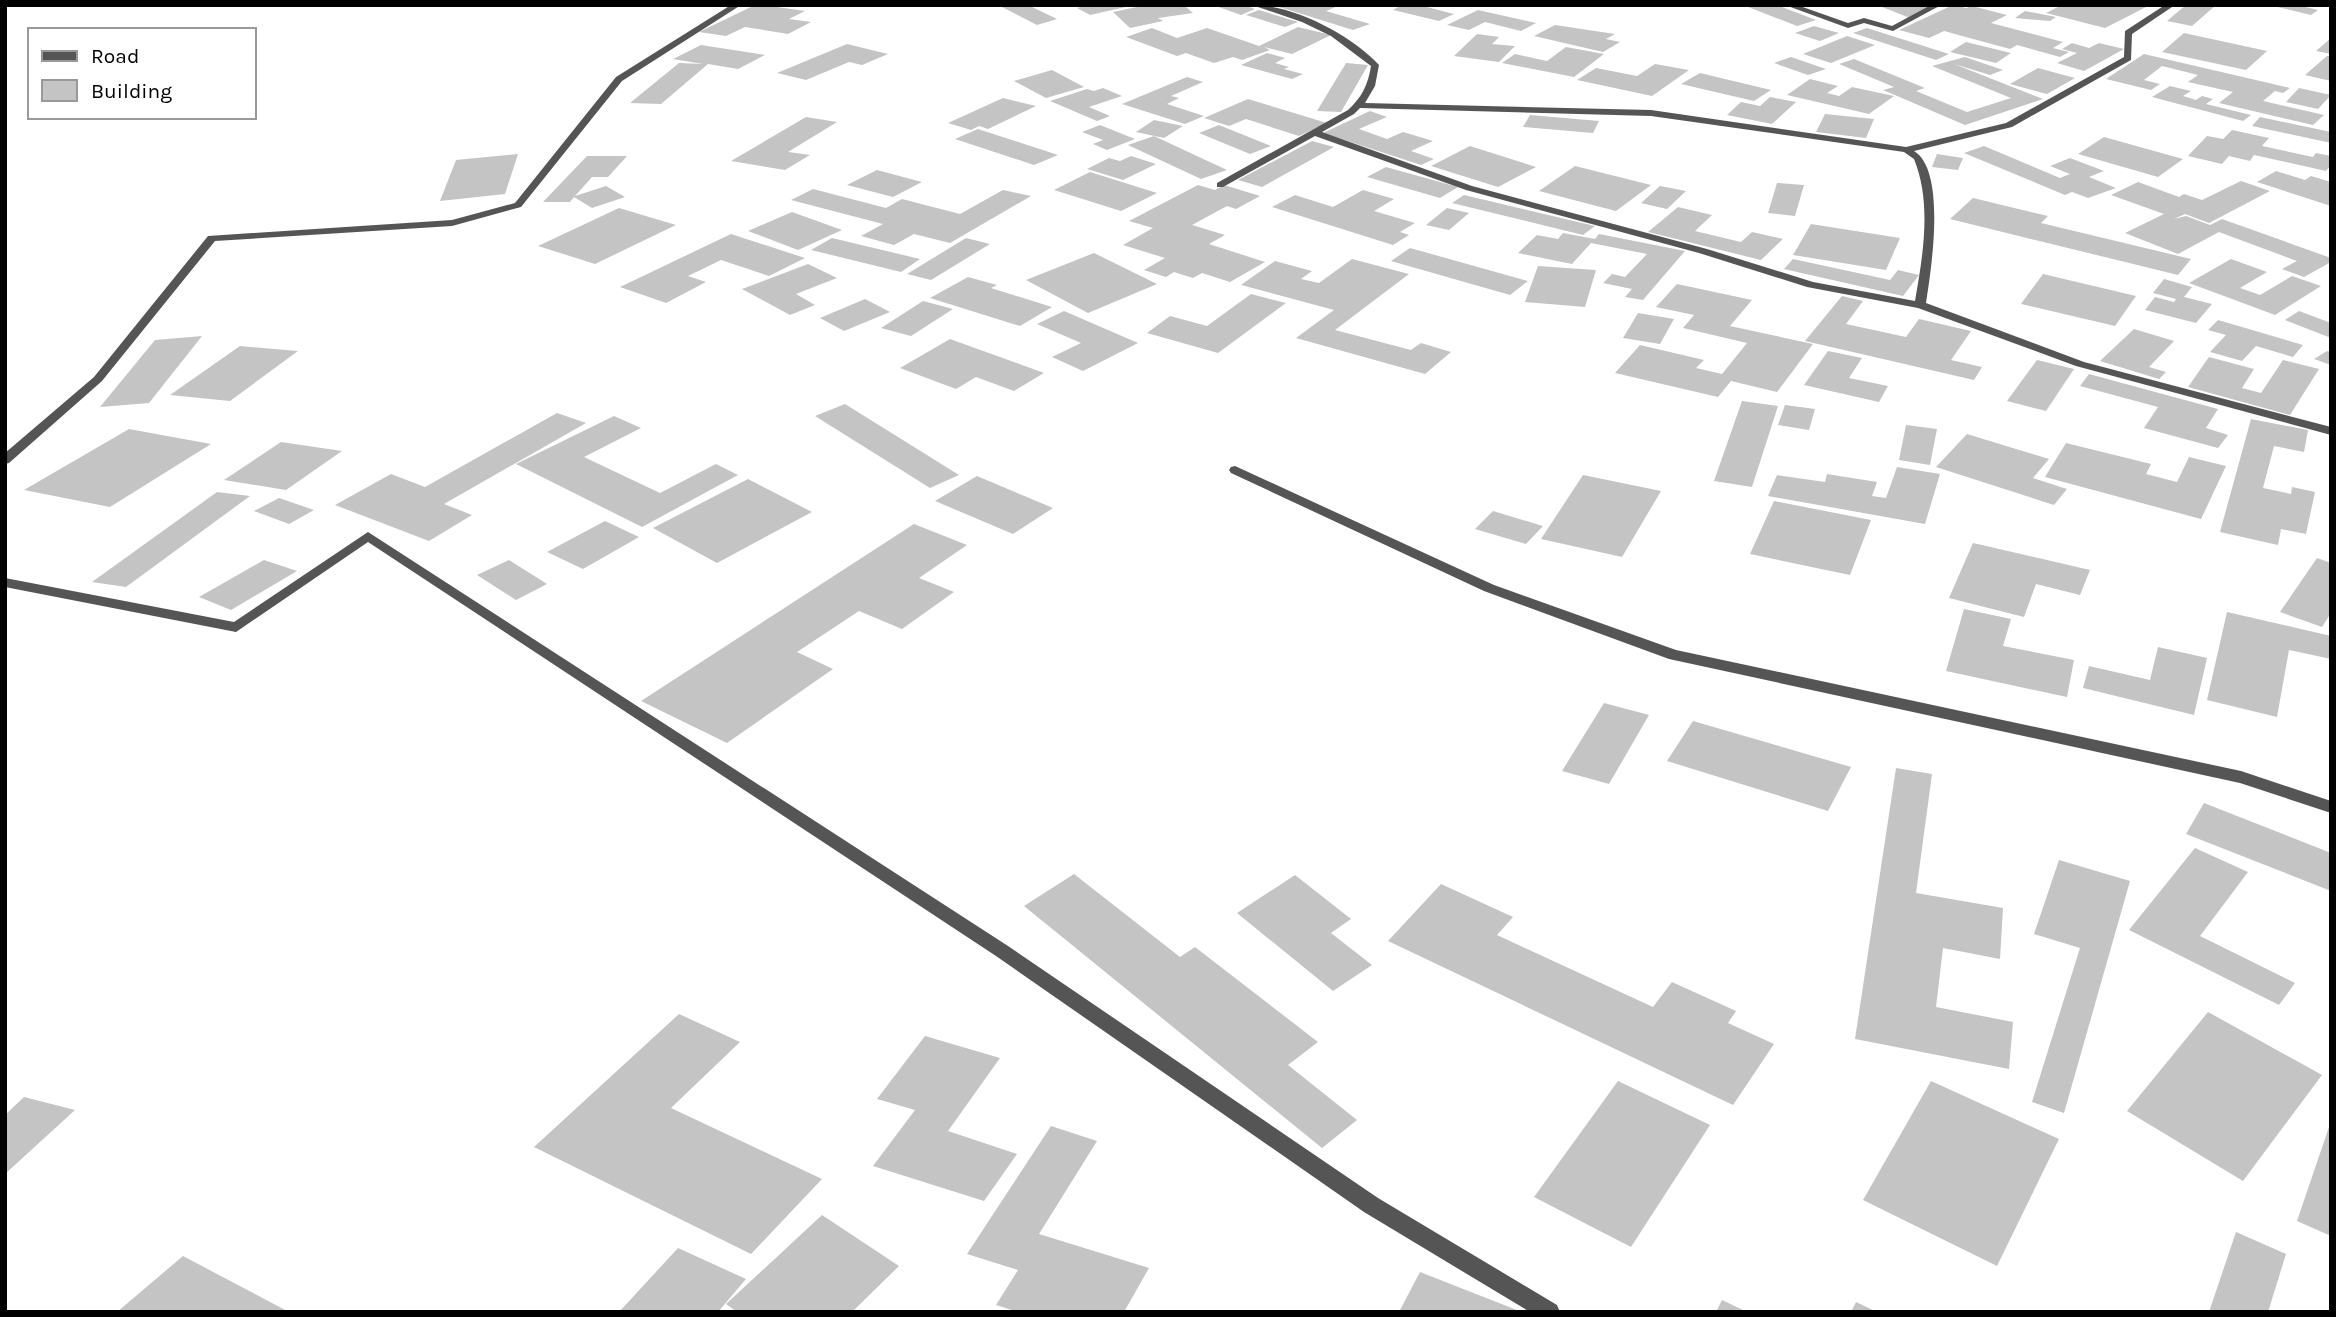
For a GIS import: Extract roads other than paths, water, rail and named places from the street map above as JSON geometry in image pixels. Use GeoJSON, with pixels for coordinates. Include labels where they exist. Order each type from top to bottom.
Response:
{"type":"FeatureCollection","features":[{"type":"Feature","properties":{"kind":"street"},"geometry":{"type":"LineString","coordinates":[[5,460],[99,379],[212,238],[452,223],[518,205],[619,79],[737,5]]}},
{"type":"Feature","properties":{"kind":"street"},"geometry":{"type":"LineString","coordinates":[[1220,186],[1316,133],[1359,105],[1368,96],[1374,81],[1375,65],[1357,46],[1323,28],[1256,5]]}},
{"type":"Feature","properties":{"kind":"street"},"geometry":{"type":"LineString","coordinates":[[1789,5],[1848,26],[1864,20],[1893,29],[1937,5]]}},
{"type":"Feature","properties":{"kind":"street"},"geometry":{"type":"LineString","coordinates":[[1359,105],[1651,113],[1906,150],[2009,125],[2044,106],[2128,58],[2128,33],[2171,5]]}},
{"type":"Feature","properties":{"kind":"street"},"geometry":{"type":"LineString","coordinates":[[1316,133],[1469,188],[1703,251],[1811,285],[1920,305],[2080,364],[2331,431]]}},
{"type":"Feature","properties":{"kind":"street"},"geometry":{"type":"LineString","coordinates":[[1906,150],[1918,158],[1927,184],[1928,260],[1920,305]]}},
{"type":"Feature","properties":{"kind":"street"},"geometry":{"type":"LineString","coordinates":[[1235,470],[1489,588],[1674,655],[2241,777],[2331,807]]}},
{"type":"Feature","properties":{"kind":"street"},"geometry":{"type":"LineString","coordinates":[[5,582],[236,627],[368,536],[1002,951],[1371,1205],[1550,1312]]}}]}
